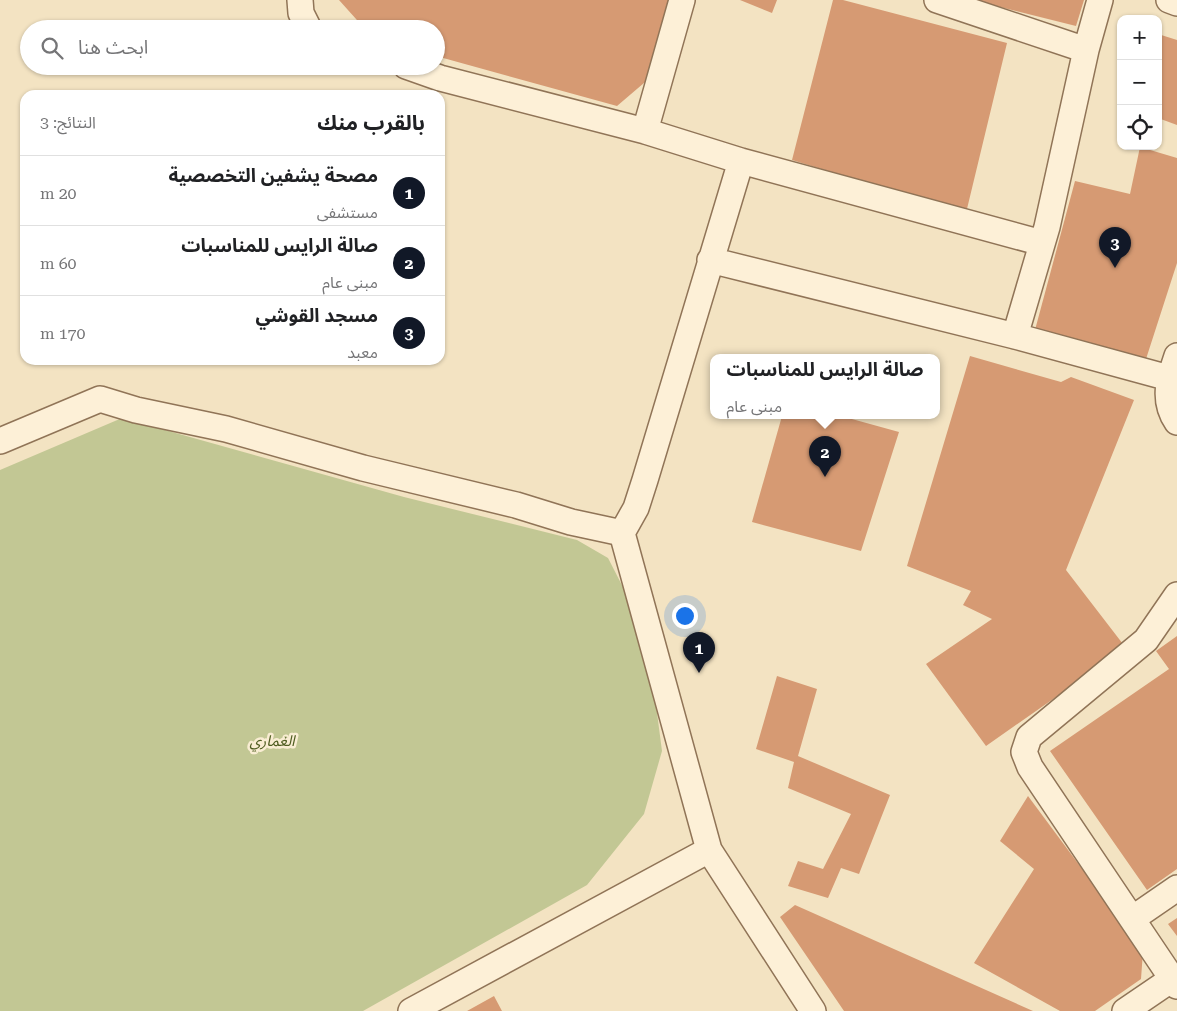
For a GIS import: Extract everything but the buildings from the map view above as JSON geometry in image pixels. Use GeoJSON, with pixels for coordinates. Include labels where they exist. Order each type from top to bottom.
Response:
{"type":"FeatureCollection","features":[{"type":"Feature","properties":{"kind":"street"},"geometry":{"type":"LineString","coordinates":[[300,0],[300,13],[304,20]]}},
{"type":"Feature","properties":{"kind":"street"},"geometry":{"type":"LineString","coordinates":[[645,131],[682,0]]}},
{"type":"Feature","properties":{"kind":"street"},"geometry":{"type":"LineString","coordinates":[[937,0],[1086,50]]}},
{"type":"Feature","properties":{"kind":"street"},"geometry":{"type":"LineString","coordinates":[[1015,336],[1042,243],[1086,50],[1100,0]]}},
{"type":"Feature","properties":{"kind":"street"},"geometry":{"type":"LineString","coordinates":[[1169,0],[1177,3]]}},
{"type":"Feature","properties":{"kind":"street"},"geometry":{"type":"LineString","coordinates":[[432,75],[645,131],[741,161],[1042,243]]}},
{"type":"Feature","properties":{"kind":"street"},"geometry":{"type":"LineString","coordinates":[[741,161],[645,480],[636,508],[622,533],[709,850],[813,1011]]}},
{"type":"Feature","properties":{"kind":"street"},"geometry":{"type":"LineString","coordinates":[[710,260],[1015,336],[1173,367],[1167,396],[1171,413],[1177,422]]}},
{"type":"Feature","properties":{"kind":"street"},"geometry":{"type":"LineString","coordinates":[[0,440],[100,399],[136,410],[226,430],[363,468],[516,505],[571,522],[622,533]]}},
{"type":"Feature","properties":{"kind":"street"},"geometry":{"type":"LineString","coordinates":[[1125,1011],[1174,982],[1030,767],[1024,752],[1029,737],[1146,640],[1177,595]]}},
{"type":"Feature","properties":{"kind":"street"},"geometry":{"type":"LineString","coordinates":[[411,1011],[709,850]]}},
{"type":"Feature","properties":{"kind":"street"},"geometry":{"type":"LineString","coordinates":[[1132,919],[1177,888]]}},
{"type":"Feature","properties":{"kind":"green space","name":"الغماري"},"geometry":{"type":"Polygon","coordinates":[[[122,418],[404,497],[577,540],[608,558],[627,595],[652,675],[662,751],[644,814],[587,885],[363,1011],[0,1011],[0,470],[122,418]]]}},
{"type":"Feature","properties":{"kind":"place","name":"مسجد القوشي"},"geometry":{"type":"Point","coordinates":[1115,268]}},
{"type":"Feature","properties":{"kind":"place","name":"صالة الرايس للمناسبات"},"geometry":{"type":"Point","coordinates":[825,477]}},
{"type":"Feature","properties":{"kind":"place","name":"مصحة يشفين التخصصية"},"geometry":{"type":"Point","coordinates":[699,673]}}]}
